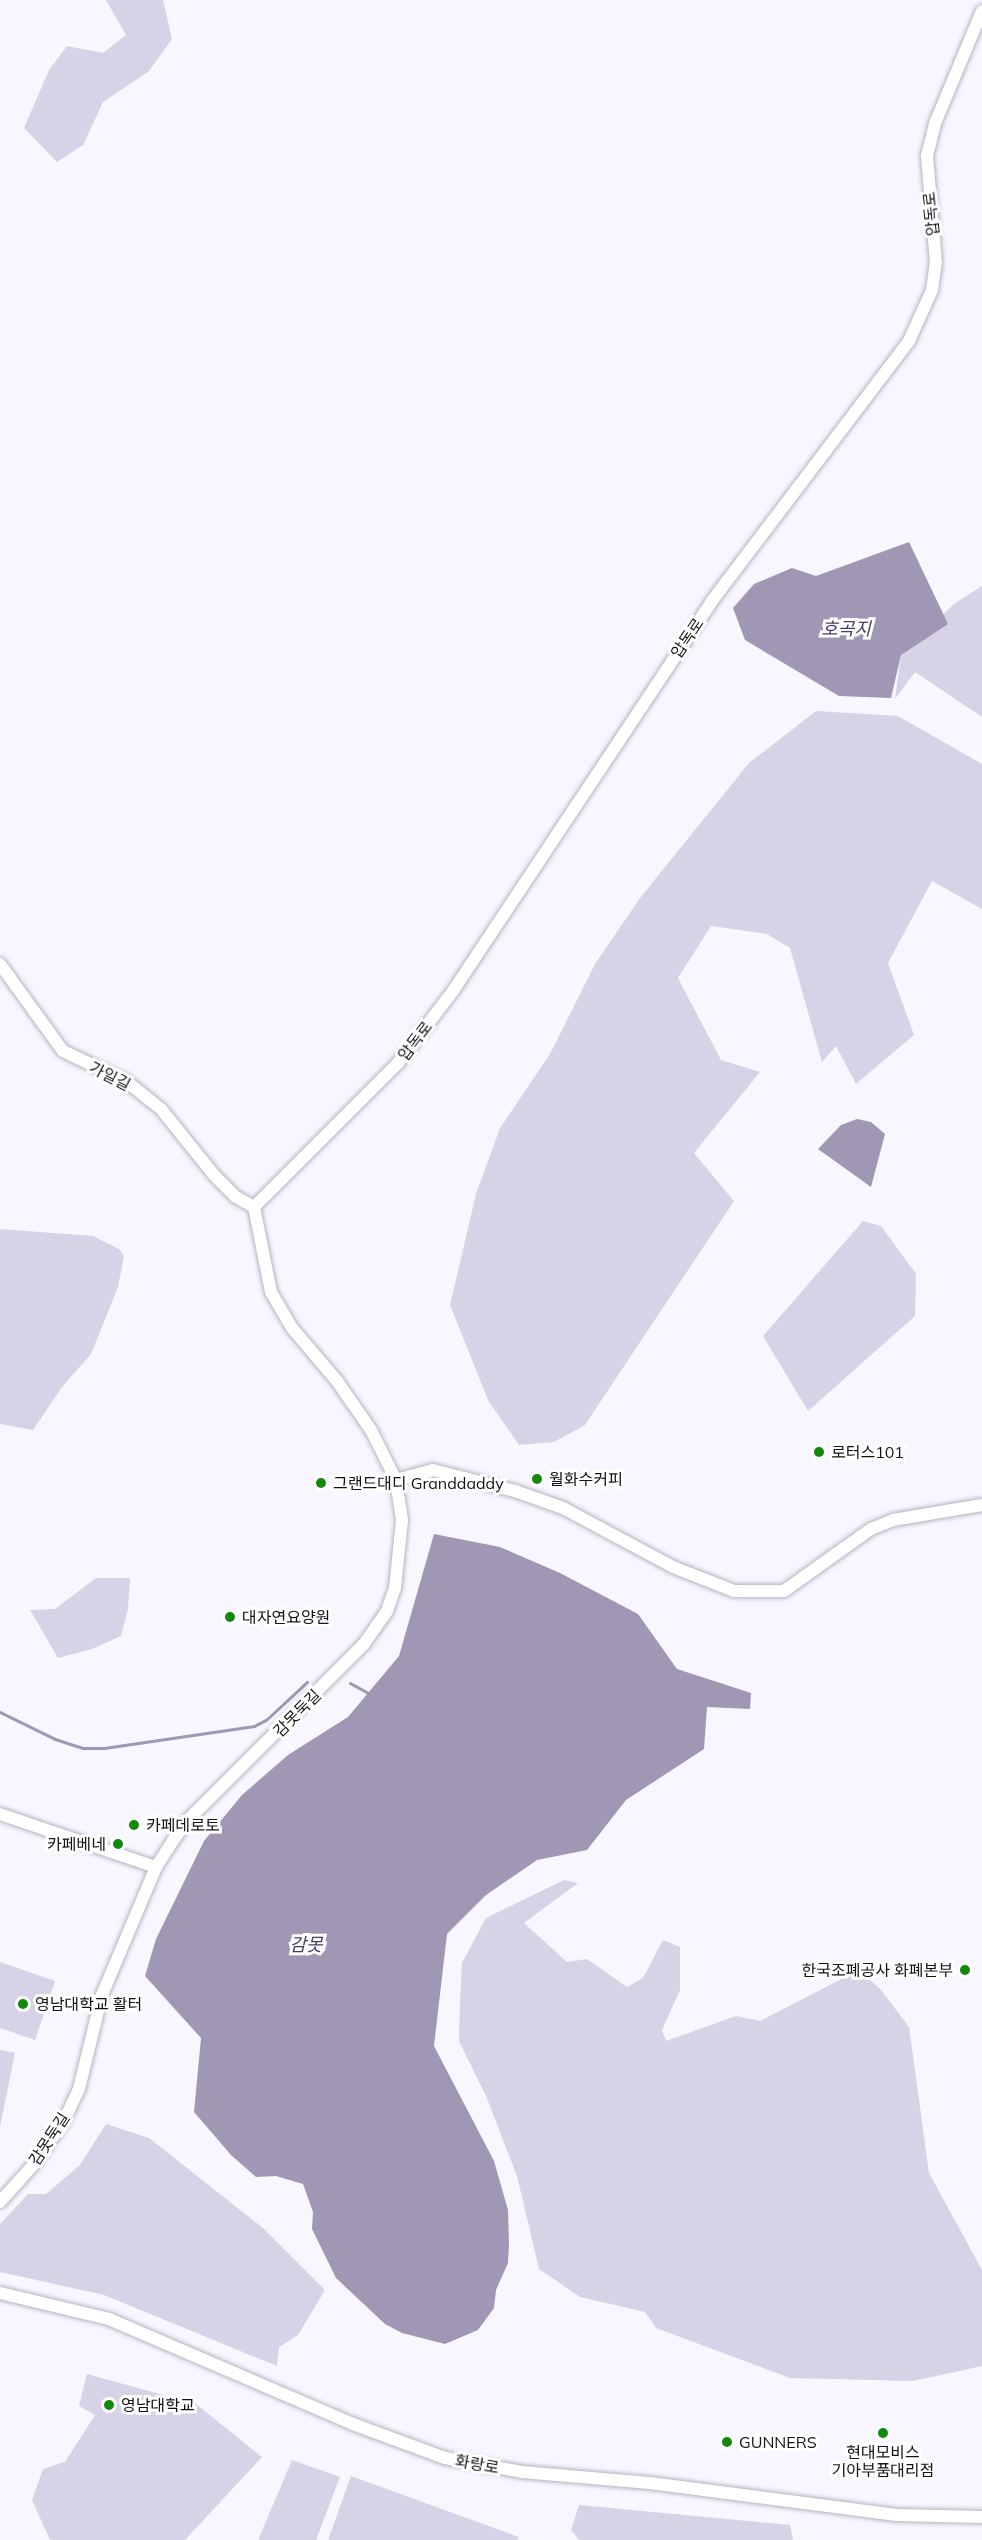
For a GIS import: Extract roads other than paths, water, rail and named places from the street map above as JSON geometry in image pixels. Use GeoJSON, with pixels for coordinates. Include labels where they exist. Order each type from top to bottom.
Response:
{"type":"FeatureCollection","features":[{"type":"Feature","properties":{"kind":"street","name":"압독로"},"geometry":{"type":"LineString","coordinates":[[254,1207],[398,1063],[446,1000],[711,602],[909,341],[932,290],[936,263],[927,156],[936,121],[982,11]]}},
{"type":"Feature","properties":{"kind":"street","name":"가일길"},"geometry":{"type":"LineString","coordinates":[[0,964],[63,1051],[126,1082],[161,1109],[214,1175],[236,1197],[254,1207]]}},
{"type":"Feature","properties":{"kind":"street","name":"감못둑길"},"geometry":{"type":"LineString","coordinates":[[0,2202],[34,2164],[77,2093],[102,1995],[156,1867],[190,1818],[338,1672],[387,1611],[401,1563],[402,1520],[396,1480],[371,1430],[337,1381],[292,1328],[271,1292],[254,1207]]}},
{"type":"Feature","properties":{"kind":"street"},"geometry":{"type":"LineString","coordinates":[[396,1480],[433,1470],[515,1491],[563,1508],[673,1567],[734,1591],[784,1591],[871,1529],[892,1520],[982,1505]]}},
{"type":"Feature","properties":{"kind":"street"},"geometry":{"type":"LineString","coordinates":[[0,1814],[156,1867]]}},
{"type":"Feature","properties":{"kind":"street","name":"화랑로"},"geometry":{"type":"LineString","coordinates":[[0,2293],[109,2319],[353,2424],[445,2458],[522,2472],[650,2483],[897,2515],[982,2517]]}},
{"type":"Feature","properties":{"kind":"water","name":"호곡지"},"geometry":{"type":"Polygon","coordinates":[[[909,542],[948,624],[901,655],[891,698],[839,696],[745,640],[733,608],[754,584],[792,568],[816,576],[909,542]]]}},
{"type":"Feature","properties":{"kind":"water"},"geometry":{"type":"Polygon","coordinates":[[[857,1119],[871,1122],[885,1134],[871,1187],[818,1149],[841,1125],[857,1119]]]}},
{"type":"Feature","properties":{"kind":"water","name":"감못"},"geometry":{"type":"Polygon","coordinates":[[[434,1534],[500,1547],[560,1573],[638,1614],[677,1669],[751,1693],[750,1709],[707,1707],[704,1749],[626,1800],[587,1850],[537,1860],[486,1895],[447,1934],[434,2046],[494,2161],[508,2210],[509,2244],[508,2263],[496,2290],[494,2308],[478,2330],[445,2344],[402,2333],[385,2324],[336,2278],[312,2229],[313,2212],[303,2184],[276,2176],[256,2177],[231,2155],[194,2112],[201,2038],[145,1976],[156,1939],[204,1841],[242,1795],[288,1755],[348,1717],[399,1656],[434,1534]]]}},
{"type":"Feature","properties":{"kind":"waterway"},"geometry":{"type":"LineString","coordinates":[[0,1712],[55,1739],[83,1748],[104,1748],[254,1726],[266,1720],[307,1682]]}},
{"type":"Feature","properties":{"kind":"waterway"},"geometry":{"type":"LineString","coordinates":[[350,1683],[368,1693]]}},
{"type":"Feature","properties":{"kind":"place","name":"로터스101"},"geometry":{"type":"Point","coordinates":[819,1452]}},
{"type":"Feature","properties":{"kind":"place","name":"월화수커피"},"geometry":{"type":"Point","coordinates":[537,1479]}},
{"type":"Feature","properties":{"kind":"place","name":"그랜드대디 Granddaddy"},"geometry":{"type":"Point","coordinates":[321,1483]}},
{"type":"Feature","properties":{"kind":"place","name":"대자연요양원"},"geometry":{"type":"Point","coordinates":[230,1617]}},
{"type":"Feature","properties":{"kind":"place","name":"카페데로토"},"geometry":{"type":"Point","coordinates":[134,1825]}},
{"type":"Feature","properties":{"kind":"place","name":"카페베네"},"geometry":{"type":"Point","coordinates":[118,1844]}},
{"type":"Feature","properties":{"kind":"place","name":"한국조폐공사 화폐본부"},"geometry":{"type":"Point","coordinates":[965,1970]}},
{"type":"Feature","properties":{"kind":"place","name":"영남대학교 활터"},"geometry":{"type":"Point","coordinates":[23,2004]}},
{"type":"Feature","properties":{"kind":"place","name":"영남대학교"},"geometry":{"type":"Point","coordinates":[109,2405]}},
{"type":"Feature","properties":{"kind":"place","name":"현대모비스 기아부품대리점"},"geometry":{"type":"Point","coordinates":[883,2433]}},
{"type":"Feature","properties":{"kind":"place","name":"GUNNERS"},"geometry":{"type":"Point","coordinates":[727,2442]}}]}
